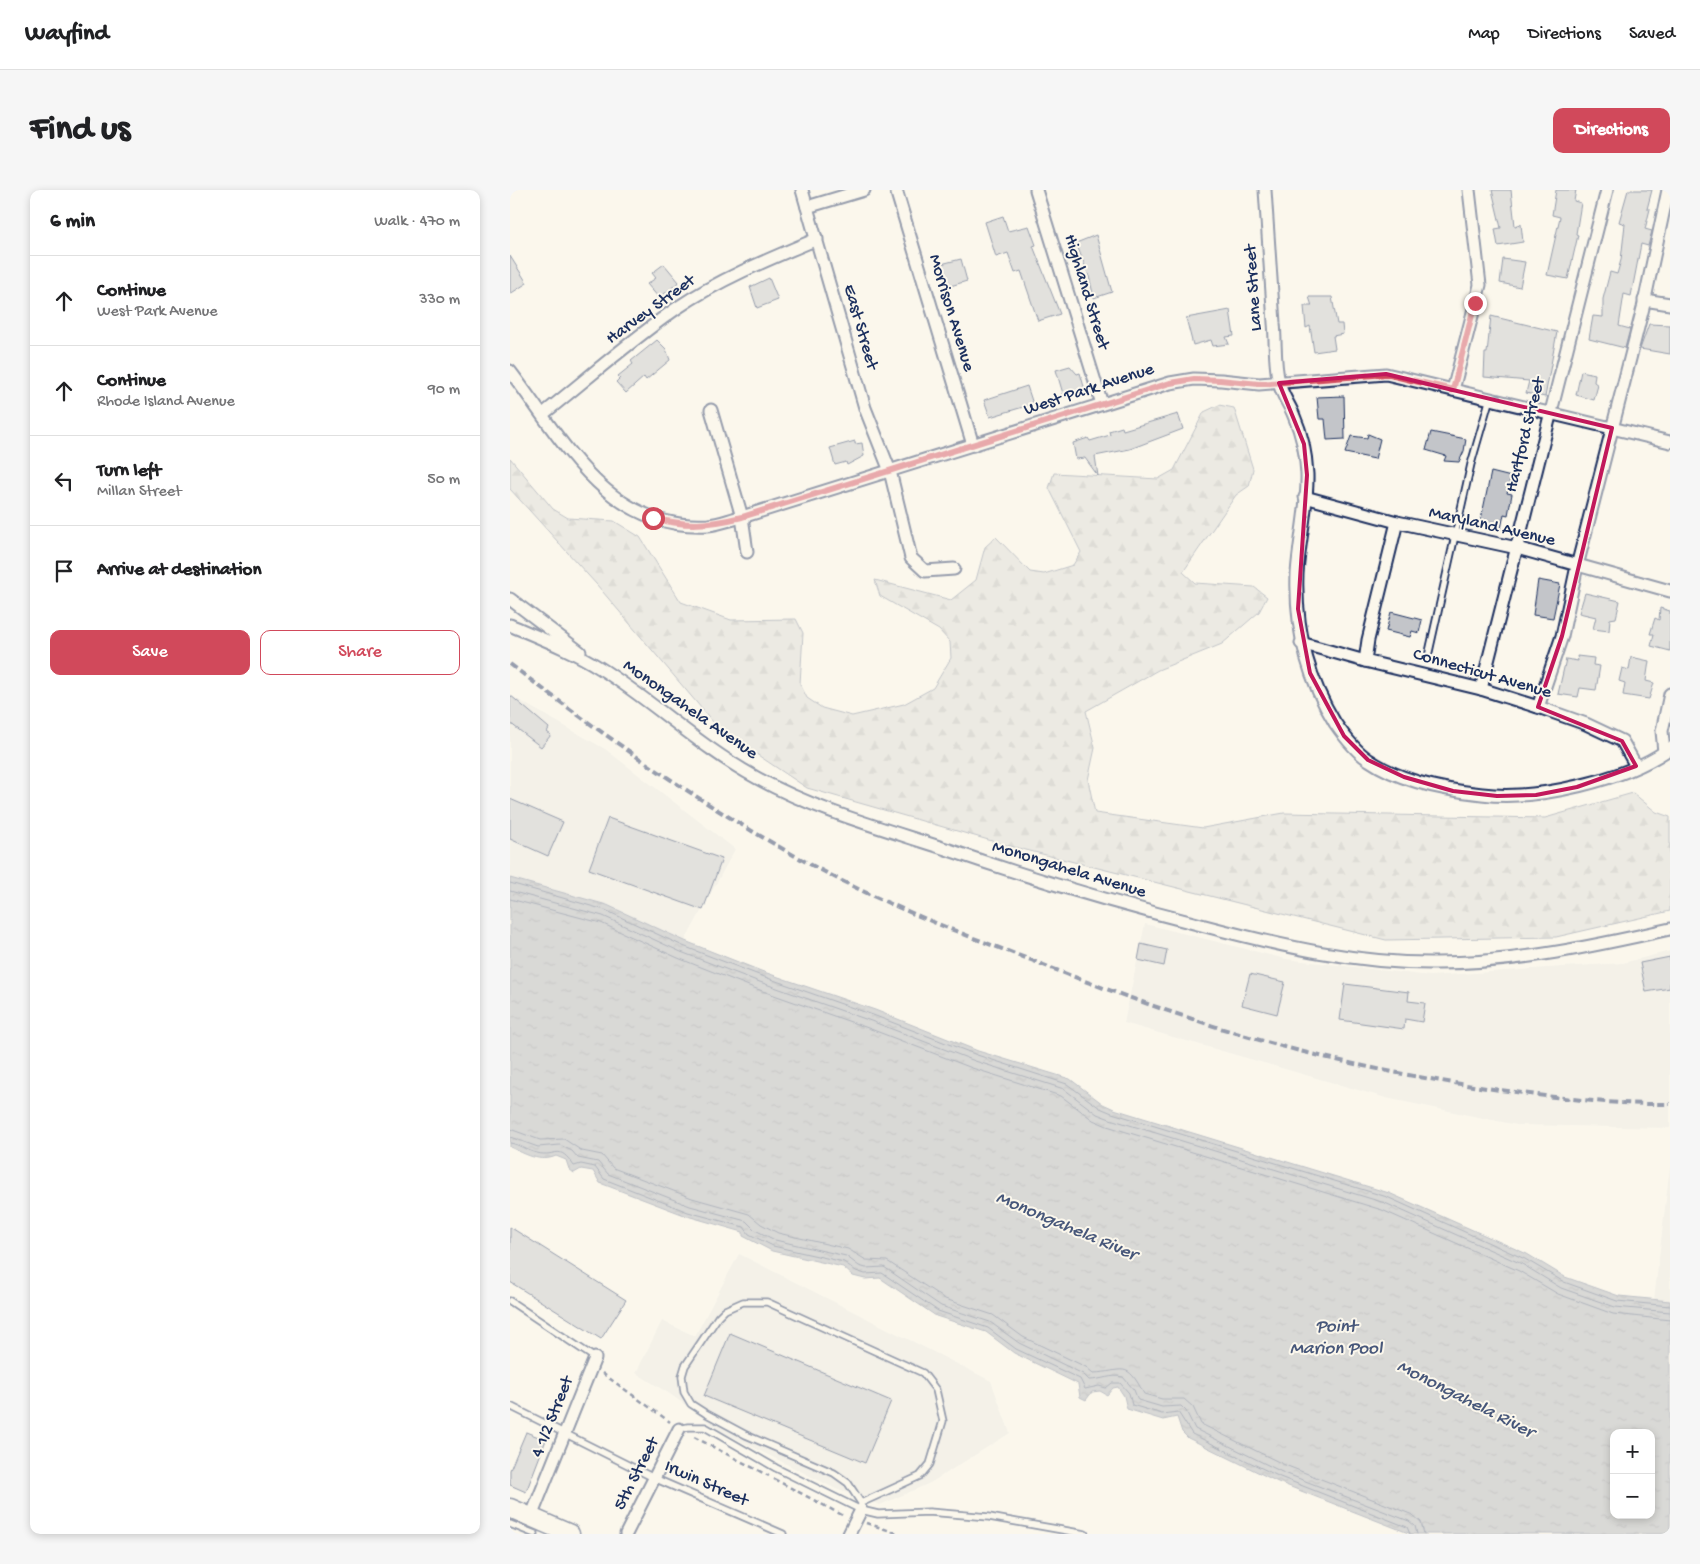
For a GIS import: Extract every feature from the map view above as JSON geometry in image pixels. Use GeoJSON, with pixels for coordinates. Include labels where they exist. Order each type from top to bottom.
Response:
{"type":"FeatureCollection","features":[{"type":"Feature","properties":{"kind":"main road"},"geometry":{"type":"LineString","coordinates":[[510,1508],[530,1517],[543,1529],[570,1534]]}},
{"type":"Feature","properties":{"kind":"street","name":"East Street"},"geometry":{"type":"LineString","coordinates":[[802,190],[865,408],[890,471],[912,558],[925,571],[954,569]]}},
{"type":"Feature","properties":{"kind":"street"},"geometry":{"type":"LineString","coordinates":[[807,208],[864,190]]}},
{"type":"Feature","properties":{"kind":"street","name":"Morrison Avenue"},"geometry":{"type":"LineString","coordinates":[[896,190],[973,445]]}},
{"type":"Feature","properties":{"kind":"street","name":"Highland Street"},"geometry":{"type":"LineString","coordinates":[[1036,190],[1102,404]]}},
{"type":"Feature","properties":{"kind":"street","name":"Lane Street"},"geometry":{"type":"LineString","coordinates":[[1265,190],[1279,383]]}},
{"type":"Feature","properties":{"kind":"street"},"geometry":{"type":"LineString","coordinates":[[1453,390],[1480,285],[1469,190]]}},
{"type":"Feature","properties":{"kind":"street","name":"Hartford Street"},"geometry":{"type":"LineString","coordinates":[[1481,689],[1607,190]]}},
{"type":"Feature","properties":{"kind":"street"},"geometry":{"type":"LineString","coordinates":[[1538,707],[1562,636],[1577,566],[1644,300],[1668,190]]}},
{"type":"Feature","properties":{"kind":"street","name":"Harvey Street"},"geometry":{"type":"LineString","coordinates":[[543,414],[678,308],[709,289],[773,257],[817,239]]}},
{"type":"Feature","properties":{"kind":"street"},"geometry":{"type":"LineString","coordinates":[[1644,300],[1670,304]]}},
{"type":"Feature","properties":{"kind":"street","name":"West Park Avenue"},"geometry":{"type":"LineString","coordinates":[[510,371],[569,451],[603,489],[632,510],[675,524],[710,525],[742,517],[1170,383],[1194,379],[1259,384],[1386,374],[1670,442]]}},
{"type":"Feature","properties":{"kind":"street"},"geometry":{"type":"LineString","coordinates":[[1279,383],[1295,418],[1304,444],[1307,475],[1297,573],[1301,642],[1310,673],[1323,702],[1344,736],[1368,760],[1404,777],[1453,791],[1497,796],[1536,795],[1577,787],[1657,758],[1667,750],[1662,731],[1670,694]]}},
{"type":"Feature","properties":{"kind":"street"},"geometry":{"type":"LineString","coordinates":[[711,410],[742,517],[747,552]]}},
{"type":"Feature","properties":{"kind":"street","name":"Maryland Avenue"},"geometry":{"type":"LineString","coordinates":[[1306,497],[1397,522],[1516,548],[1670,590]]}},
{"type":"Feature","properties":{"kind":"street"},"geometry":{"type":"LineString","coordinates":[[1366,661],[1368,640],[1397,522]]}},
{"type":"Feature","properties":{"kind":"street"},"geometry":{"type":"LineString","coordinates":[[510,599],[599,667]]}},
{"type":"Feature","properties":{"kind":"street","name":"Monongahela Avenue"},"geometry":{"type":"LineString","coordinates":[[510,625],[599,667],[711,750],[758,779],[812,803],[1004,869],[1134,908],[1242,936],[1308,950],[1376,961],[1438,964],[1567,951],[1670,929]]}},
{"type":"Feature","properties":{"kind":"street","name":"Connecticut Avenue"},"geometry":{"type":"LineString","coordinates":[[1301,642],[1366,661],[1481,689],[1586,724],[1622,741],[1636,766]]}},
{"type":"Feature","properties":{"kind":"street","name":"4 1/2 Street"},"geometry":{"type":"LineString","coordinates":[[530,1517],[566,1433],[595,1358]]}},
{"type":"Feature","properties":{"kind":"street","name":"5th Street"},"geometry":{"type":"LineString","coordinates":[[626,1534],[679,1429]]}},
{"type":"Feature","properties":{"kind":"street"},"geometry":{"type":"LineString","coordinates":[[849,1534],[861,1507]]}},
{"type":"Feature","properties":{"kind":"lane"},"geometry":{"type":"LineString","coordinates":[[1429,652],[1471,464],[1490,398]]}},
{"type":"Feature","properties":{"kind":"lane"},"geometry":{"type":"LineString","coordinates":[[510,1301],[595,1358]]}},
{"type":"Feature","properties":{"kind":"lane"},"geometry":{"type":"LineString","coordinates":[[743,1302],[767,1302],[923,1373],[936,1390],[943,1422],[930,1464],[920,1476],[861,1507],[848,1483],[834,1474],[746,1435],[691,1404],[682,1384],[685,1366],[725,1310],[743,1302]]}},
{"type":"Feature","properties":{"kind":"lane","name":"Irwin Street"},"geometry":{"type":"LineString","coordinates":[[510,1406],[654,1478],[782,1534]]}},
{"type":"Feature","properties":{"kind":"lane"},"geometry":{"type":"LineString","coordinates":[[679,1429],[688,1426],[705,1427],[776,1468],[878,1514],[929,1512],[989,1517],[1085,1534]]}},
{"type":"Feature","properties":{"kind":"lane"},"geometry":{"type":"LineString","coordinates":[[510,1524],[543,1529]]}},
{"type":"Feature","properties":{"kind":"highlighted area"},"geometry":{"type":"Polygon","coordinates":[[[1386,374],[1612,428],[1562,636],[1538,707],[1622,741],[1636,766],[1577,787],[1536,795],[1497,796],[1453,791],[1404,777],[1368,760],[1344,736],[1310,673],[1298,609],[1307,475],[1304,444],[1279,383],[1386,374]]]}},
{"type":"Feature","properties":{"kind":"shaded area"},"geometry":{"type":"Polygon","coordinates":[[[510,695],[605,749],[735,849],[685,941],[607,905],[510,878],[510,695]]]}},
{"type":"Feature","properties":{"kind":"shaded area"},"geometry":{"type":"Polygon","coordinates":[[[1145,924],[1286,959],[1430,976],[1623,963],[1670,951],[1670,1128],[1517,1125],[1386,1098],[1124,1023],[1145,924]]]}},
{"type":"Feature","properties":{"kind":"shaded area"},"geometry":{"type":"Polygon","coordinates":[[[1670,1166],[1670,1301],[1654,1300],[1670,1166]]]}},
{"type":"Feature","properties":{"kind":"shaded area"},"geometry":{"type":"Polygon","coordinates":[[[739,1254],[991,1381],[1010,1433],[930,1483],[880,1505],[836,1489],[721,1431],[670,1394],[636,1373],[662,1321],[695,1336],[739,1254]]]}},
{"type":"Feature","properties":{"kind":"green space"},"geometry":{"type":"Polygon","coordinates":[[[1219,405],[1234,408],[1253,469],[1249,486],[1236,495],[1183,572],[1195,583],[1254,587],[1267,597],[1259,612],[1222,644],[1158,670],[1086,711],[1095,748],[1088,780],[1095,813],[1203,828],[1284,813],[1545,818],[1633,793],[1656,812],[1670,817],[1670,911],[1556,937],[1386,940],[1006,845],[807,788],[719,729],[597,585],[510,489],[510,458],[553,509],[568,518],[614,521],[640,537],[681,602],[731,620],[796,619],[803,633],[800,684],[807,698],[822,708],[852,716],[904,704],[933,688],[951,658],[950,642],[939,630],[880,596],[875,580],[951,600],[976,580],[985,547],[996,537],[1030,572],[1044,574],[1073,565],[1081,552],[1049,488],[1054,473],[1158,479],[1174,470],[1204,412],[1219,405]]]}},
{"type":"Feature","properties":{"kind":"water","name":"Point Marion Pool"},"geometry":{"type":"Polygon","coordinates":[[[510,878],[607,905],[685,941],[761,971],[875,1010],[978,1051],[1070,1079],[1103,1104],[1114,1109],[1389,1193],[1527,1254],[1565,1277],[1619,1296],[1670,1301],[1670,1534],[1411,1534],[1278,1482],[1188,1438],[1182,1432],[1177,1417],[1163,1420],[1127,1409],[1124,1396],[1118,1387],[1113,1388],[1107,1395],[1100,1391],[1092,1392],[1086,1400],[1080,1397],[1078,1384],[1014,1353],[986,1332],[936,1316],[880,1278],[865,1279],[853,1276],[843,1267],[772,1251],[743,1236],[743,1232],[687,1216],[600,1183],[593,1171],[581,1169],[574,1173],[569,1169],[566,1160],[556,1156],[544,1159],[527,1155],[510,1147],[510,878]]]}},
{"type":"Feature","properties":{"kind":"building"},"geometry":{"type":"Polygon","coordinates":[[[1492,190],[1511,190],[1515,226],[1521,224],[1523,242],[1498,246],[1495,229],[1501,228],[1492,190]]]}},
{"type":"Feature","properties":{"kind":"building"},"geometry":{"type":"Polygon","coordinates":[[[1556,190],[1576,190],[1574,201],[1581,203],[1576,234],[1578,235],[1568,279],[1547,275],[1560,217],[1552,215],[1556,190]]]}},
{"type":"Feature","properties":{"kind":"building"},"geometry":{"type":"Polygon","coordinates":[[[1628,190],[1652,190],[1647,209],[1650,209],[1645,229],[1652,231],[1648,246],[1641,244],[1631,296],[1624,294],[1619,326],[1630,329],[1625,348],[1589,339],[1593,316],[1603,317],[1603,299],[1610,272],[1617,274],[1621,260],[1625,224],[1619,222],[1628,190]]]}},
{"type":"Feature","properties":{"kind":"building"},"geometry":{"type":"Polygon","coordinates":[[[1003,216],[1008,231],[1029,226],[1036,245],[1033,246],[1060,314],[1038,321],[1021,271],[1015,273],[1008,253],[996,257],[985,222],[1003,216]]]}},
{"type":"Feature","properties":{"kind":"building"},"geometry":{"type":"Polygon","coordinates":[[[1096,235],[1112,292],[1094,298],[1089,276],[1076,243],[1096,235]]]}},
{"type":"Feature","properties":{"kind":"building"},"geometry":{"type":"Polygon","coordinates":[[[510,256],[527,283],[510,294],[510,256]]]}},
{"type":"Feature","properties":{"kind":"building"},"geometry":{"type":"Polygon","coordinates":[[[961,259],[967,281],[947,287],[941,264],[961,259]]]}},
{"type":"Feature","properties":{"kind":"building"},"geometry":{"type":"Polygon","coordinates":[[[1503,259],[1525,262],[1520,287],[1500,283],[1503,259]]]}},
{"type":"Feature","properties":{"kind":"building"},"geometry":{"type":"Polygon","coordinates":[[[664,264],[679,282],[659,298],[647,284],[656,278],[652,273],[664,264]]]}},
{"type":"Feature","properties":{"kind":"building"},"geometry":{"type":"Polygon","coordinates":[[[769,278],[778,300],[757,308],[750,287],[769,278]]]}},
{"type":"Feature","properties":{"kind":"building"},"geometry":{"type":"Polygon","coordinates":[[[1309,297],[1332,297],[1337,324],[1342,324],[1343,334],[1333,336],[1335,349],[1314,352],[1310,326],[1306,328],[1304,306],[1312,306],[1309,297]]]}},
{"type":"Feature","properties":{"kind":"building"},"geometry":{"type":"Polygon","coordinates":[[[1230,310],[1234,336],[1226,337],[1229,344],[1213,346],[1211,340],[1193,345],[1186,318],[1230,310]]]}},
{"type":"Feature","properties":{"kind":"building"},"geometry":{"type":"Polygon","coordinates":[[[1491,316],[1557,332],[1545,397],[1526,393],[1529,381],[1484,377],[1485,353],[1487,353],[1491,316]]]}},
{"type":"Feature","properties":{"kind":"building"},"geometry":{"type":"Polygon","coordinates":[[[1649,324],[1670,325],[1670,354],[1640,349],[1649,324]]]}},
{"type":"Feature","properties":{"kind":"building"},"geometry":{"type":"Polygon","coordinates":[[[657,340],[666,349],[670,360],[646,380],[644,377],[626,393],[616,382],[620,378],[618,376],[633,364],[631,361],[657,340]]]}},
{"type":"Feature","properties":{"kind":"building"},"geometry":{"type":"Polygon","coordinates":[[[1070,366],[1077,374],[1080,373],[1085,390],[1064,397],[1056,370],[1070,366]]]}},
{"type":"Feature","properties":{"kind":"building"},"geometry":{"type":"Polygon","coordinates":[[[1581,371],[1595,374],[1594,382],[1598,385],[1594,400],[1576,395],[1581,371]]]}},
{"type":"Feature","properties":{"kind":"building"},"geometry":{"type":"Polygon","coordinates":[[[1027,386],[1033,404],[990,417],[984,400],[1027,386]]]}},
{"type":"Feature","properties":{"kind":"building"},"geometry":{"type":"Polygon","coordinates":[[[1344,396],[1345,439],[1327,440],[1325,419],[1319,419],[1317,397],[1344,396]]]}},
{"type":"Feature","properties":{"kind":"building"},"geometry":{"type":"Polygon","coordinates":[[[1178,414],[1183,429],[1130,449],[1095,456],[1098,476],[1085,458],[1076,459],[1073,443],[1088,438],[1090,441],[1110,435],[1109,431],[1122,427],[1123,430],[1178,414]]]}},
{"type":"Feature","properties":{"kind":"building"},"geometry":{"type":"Polygon","coordinates":[[[1431,432],[1466,439],[1464,451],[1459,462],[1444,461],[1446,456],[1426,450],[1431,432]]]}},
{"type":"Feature","properties":{"kind":"building"},"geometry":{"type":"Polygon","coordinates":[[[1368,434],[1380,439],[1375,459],[1345,453],[1351,436],[1367,438],[1368,434]]]}},
{"type":"Feature","properties":{"kind":"building"},"geometry":{"type":"Polygon","coordinates":[[[855,441],[855,444],[862,443],[864,456],[847,465],[846,462],[835,465],[830,448],[855,441]]]}},
{"type":"Feature","properties":{"kind":"building"},"geometry":{"type":"Polygon","coordinates":[[[1491,472],[1511,477],[1507,493],[1512,494],[1508,515],[1504,514],[1501,529],[1480,524],[1491,472]]]}},
{"type":"Feature","properties":{"kind":"building"},"geometry":{"type":"Polygon","coordinates":[[[1538,580],[1560,584],[1553,618],[1533,615],[1538,580]]]}},
{"type":"Feature","properties":{"kind":"building"},"geometry":{"type":"Polygon","coordinates":[[[1585,593],[1620,601],[1616,618],[1610,619],[1609,631],[1593,629],[1596,617],[1579,613],[1585,593]]]}},
{"type":"Feature","properties":{"kind":"building"},"geometry":{"type":"Polygon","coordinates":[[[1660,608],[1670,611],[1670,651],[1651,646],[1654,634],[1650,634],[1655,618],[1659,620],[1660,608]]]}},
{"type":"Feature","properties":{"kind":"building"},"geometry":{"type":"Polygon","coordinates":[[[1391,612],[1422,620],[1419,633],[1412,631],[1410,637],[1386,631],[1391,612]]]}},
{"type":"Feature","properties":{"kind":"building"},"geometry":{"type":"Polygon","coordinates":[[[1577,656],[1594,658],[1593,665],[1600,666],[1596,690],[1580,688],[1578,697],[1558,694],[1566,659],[1578,661],[1577,656]]]}},
{"type":"Feature","properties":{"kind":"building"},"geometry":{"type":"Polygon","coordinates":[[[1631,657],[1649,661],[1646,681],[1654,683],[1649,699],[1623,695],[1625,683],[1619,681],[1622,668],[1629,670],[1631,657]]]}},
{"type":"Feature","properties":{"kind":"building"},"geometry":{"type":"Polygon","coordinates":[[[510,695],[549,728],[547,732],[551,735],[541,747],[510,723],[510,695]]]}},
{"type":"Feature","properties":{"kind":"building"},"geometry":{"type":"Polygon","coordinates":[[[510,799],[563,822],[548,856],[510,839],[510,799]]]}},
{"type":"Feature","properties":{"kind":"building"},"geometry":{"type":"Polygon","coordinates":[[[608,818],[722,859],[703,910],[589,869],[608,818]]]}},
{"type":"Feature","properties":{"kind":"building"},"geometry":{"type":"Polygon","coordinates":[[[1141,944],[1167,950],[1164,966],[1138,960],[1141,944]]]}},
{"type":"Feature","properties":{"kind":"building"},"geometry":{"type":"Polygon","coordinates":[[[1670,957],[1670,988],[1646,992],[1640,963],[1670,957]]]}},
{"type":"Feature","properties":{"kind":"building"},"geometry":{"type":"Polygon","coordinates":[[[1250,974],[1285,982],[1277,1014],[1242,1005],[1250,974]]]}},
{"type":"Feature","properties":{"kind":"building"},"geometry":{"type":"Polygon","coordinates":[[[1345,984],[1409,992],[1408,1001],[1425,1003],[1422,1022],[1405,1019],[1404,1029],[1340,1020],[1345,984]]]}},
{"type":"Feature","properties":{"kind":"building"},"geometry":{"type":"Polygon","coordinates":[[[510,1227],[626,1300],[601,1339],[510,1282],[510,1227]]]}},
{"type":"Feature","properties":{"kind":"building"},"geometry":{"type":"Polygon","coordinates":[[[730,1333],[891,1401],[865,1463],[704,1396],[730,1333]]]}},
{"type":"Feature","properties":{"kind":"building"},"geometry":{"type":"Polygon","coordinates":[[[526,1432],[546,1440],[526,1492],[510,1485],[510,1470],[526,1432]]]}},
{"type":"Feature","properties":{"kind":"railway"},"geometry":{"type":"LineString","coordinates":[[510,664],[585,720],[661,773],[780,848],[846,883],[924,918],[1084,981],[1164,1010],[1246,1036],[1368,1067],[1537,1095],[1603,1102],[1670,1104]]}},
{"type":"Feature","properties":{"kind":"route"},"geometry":{"type":"LineString","coordinates":[[653,518],[675,524],[710,525],[742,517],[1170,383],[1194,379],[1259,384],[1386,374],[1453,390],[1475,303]]}},
{"type":"Feature","properties":{"kind":"water label","name":"Monongahela River"},"geometry":{"type":"Point","coordinates":[1066,1227]}},
{"type":"Feature","properties":{"kind":"water label","name":"Monongahela River"},"geometry":{"type":"Point","coordinates":[1465,1400]}}]}
